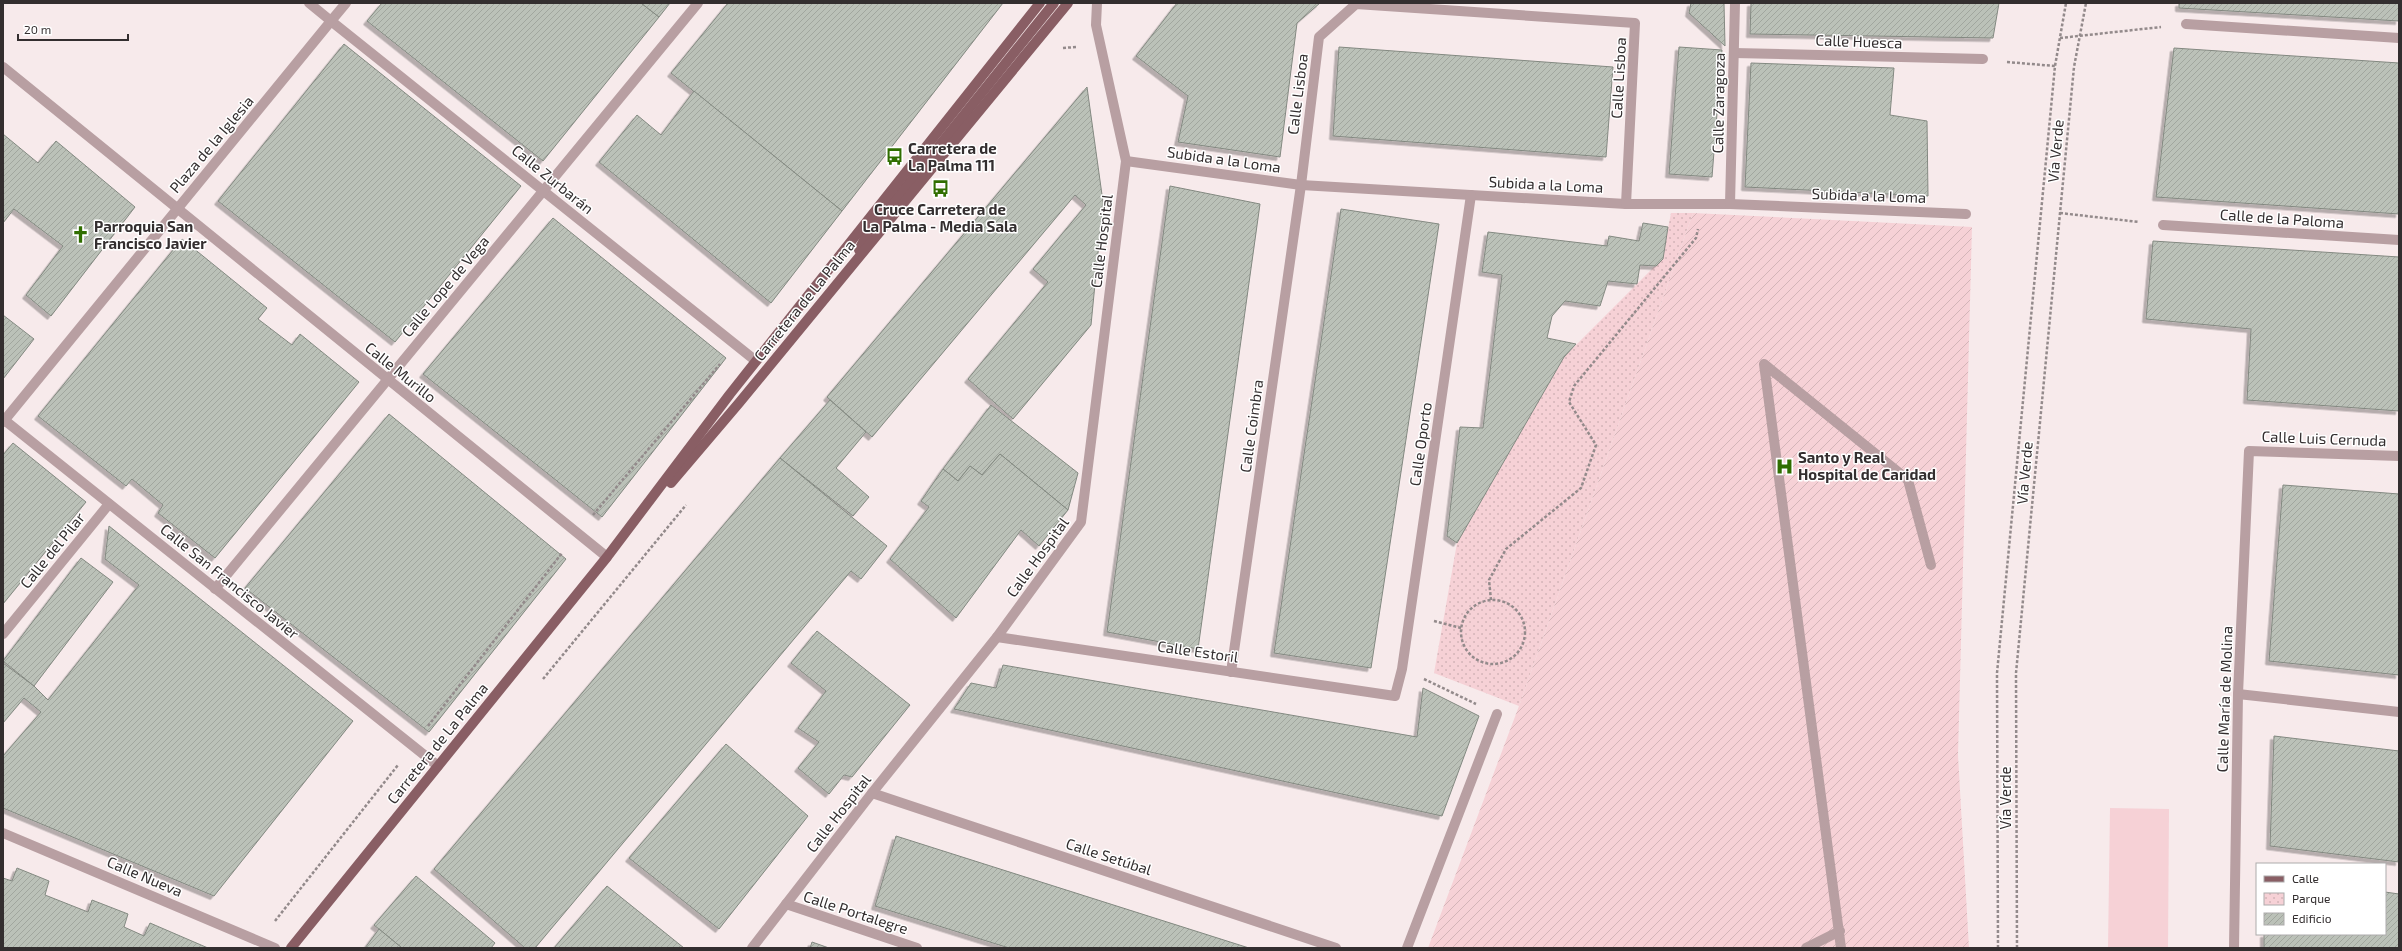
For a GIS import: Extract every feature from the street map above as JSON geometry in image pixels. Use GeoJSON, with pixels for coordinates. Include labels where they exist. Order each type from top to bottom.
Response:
{"type":"FeatureCollection","features":[{"type":"Feature","properties":{"kind":"main road","name":"Carretera de La Palma"},"geometry":{"type":"LineString","coordinates":[[607,557],[756,361],[1040,3]]}},
{"type":"Feature","properties":{"kind":"main road"},"geometry":{"type":"LineString","coordinates":[[848,270],[865,238],[1054,3]]}},
{"type":"Feature","properties":{"kind":"main road","name":"Carretera de La Palma"},"geometry":{"type":"LineString","coordinates":[[291,948],[607,557],[725,419],[1068,3]]}},
{"type":"Feature","properties":{"kind":"main road"},"geometry":{"type":"LineString","coordinates":[[725,419],[735,398],[757,372],[759,364],[756,361]]}},
{"type":"Feature","properties":{"kind":"street"},"geometry":{"type":"LineString","coordinates":[[309,3],[332,22]]}},
{"type":"Feature","properties":{"kind":"street","name":"Plaza de la Iglesia"},"geometry":{"type":"LineString","coordinates":[[3,67],[176,210],[332,22],[346,3]]}},
{"type":"Feature","properties":{"kind":"street","name":"Calle Lope de Vega"},"geometry":{"type":"LineString","coordinates":[[215,588],[698,3]]}},
{"type":"Feature","properties":{"kind":"street","name":"Calle Hospital"},"geometry":{"type":"LineString","coordinates":[[752,948],[872,793],[998,637],[1081,522],[1126,161],[1096,25],[1096,3]]}},
{"type":"Feature","properties":{"kind":"street","name":"Calle Zaragoza"},"geometry":{"type":"LineString","coordinates":[[1730,204],[1735,3]]}},
{"type":"Feature","properties":{"kind":"street","name":"Calle Lisboa"},"geometry":{"type":"LineString","coordinates":[[1301,185],[1319,37],[1356,4],[1635,23],[1626,204]]}},
{"type":"Feature","properties":{"kind":"street","name":"Calle Zurbarán"},"geometry":{"type":"LineString","coordinates":[[332,22],[756,361]]}},
{"type":"Feature","properties":{"kind":"street"},"geometry":{"type":"LineString","coordinates":[[2186,24],[2399,38]]}},
{"type":"Feature","properties":{"kind":"street","name":"Calle Huesca"},"geometry":{"type":"LineString","coordinates":[[1734,53],[1983,59]]}},
{"type":"Feature","properties":{"kind":"street","name":"Subida a la Loma"},"geometry":{"type":"LineString","coordinates":[[1126,161],[1301,185],[1626,204],[1730,204],[1966,214]]}},
{"type":"Feature","properties":{"kind":"street","name":"Calle Coimbra"},"geometry":{"type":"LineString","coordinates":[[1231,672],[1301,185]]}},
{"type":"Feature","properties":{"kind":"street","name":"Calle Oporto"},"geometry":{"type":"LineString","coordinates":[[1395,696],[1402,669],[1471,195]]}},
{"type":"Feature","properties":{"kind":"street"},"geometry":{"type":"LineString","coordinates":[[3,421],[176,210]]}},
{"type":"Feature","properties":{"kind":"street","name":"Calle Murillo"},"geometry":{"type":"LineString","coordinates":[[176,210],[607,557]]}},
{"type":"Feature","properties":{"kind":"street","name":"Calle de la Paloma"},"geometry":{"type":"LineString","coordinates":[[2163,225],[2399,240]]}},
{"type":"Feature","properties":{"kind":"street"},"geometry":{"type":"LineString","coordinates":[[1842,948],[1764,364],[1908,480],[1931,566]]}},
{"type":"Feature","properties":{"kind":"street","name":"Calle San Francisco Javier"},"geometry":{"type":"LineString","coordinates":[[3,421],[438,766]]}},
{"type":"Feature","properties":{"kind":"street","name":"Calle Luis Cernuda"},"geometry":{"type":"LineString","coordinates":[[2249,451],[2399,456]]}},
{"type":"Feature","properties":{"kind":"street","name":"Calle María de Molina"},"geometry":{"type":"LineString","coordinates":[[2234,948],[2238,694],[2249,451]]}},
{"type":"Feature","properties":{"kind":"street","name":"Calle del Pilar"},"geometry":{"type":"LineString","coordinates":[[3,634],[109,504]]}},
{"type":"Feature","properties":{"kind":"street","name":"Calle Estoril"},"geometry":{"type":"LineString","coordinates":[[998,637],[1395,696]]}},
{"type":"Feature","properties":{"kind":"street"},"geometry":{"type":"LineString","coordinates":[[2238,694],[2399,712]]}},
{"type":"Feature","properties":{"kind":"street"},"geometry":{"type":"LineString","coordinates":[[1407,948],[1497,714]]}},
{"type":"Feature","properties":{"kind":"street","name":"Calle Setúbal"},"geometry":{"type":"LineString","coordinates":[[872,793],[1336,948]]}},
{"type":"Feature","properties":{"kind":"street","name":"Calle Nueva"},"geometry":{"type":"LineString","coordinates":[[3,833],[275,948]]}},
{"type":"Feature","properties":{"kind":"street","name":"Calle Portalegre"},"geometry":{"type":"LineString","coordinates":[[786,904],[917,948]]}},
{"type":"Feature","properties":{"kind":"street"},"geometry":{"type":"LineString","coordinates":[[1806,948],[1840,931]]}},
{"type":"Feature","properties":{"kind":"path","name":"Vía Verde"},"geometry":{"type":"LineString","coordinates":[[1998,948],[1997,673],[2055,66],[2066,3]]}},
{"type":"Feature","properties":{"kind":"path","name":"Vía Verde"},"geometry":{"type":"LineString","coordinates":[[2018,948],[2016,673],[2074,67],[2086,3]]}},
{"type":"Feature","properties":{"kind":"path"},"geometry":{"type":"LineString","coordinates":[[2060,38],[2186,24]]}},
{"type":"Feature","properties":{"kind":"path"},"geometry":{"type":"LineString","coordinates":[[1983,59],[2055,66]]}},
{"type":"Feature","properties":{"kind":"path"},"geometry":{"type":"LineString","coordinates":[[1491,600],[1489,580],[1506,549],[1580,488],[1596,446],[1569,402],[1574,386],[1696,238],[1704,204]]}},
{"type":"Feature","properties":{"kind":"path"},"geometry":{"type":"LineString","coordinates":[[2060,213],[2163,225]]}},
{"type":"Feature","properties":{"kind":"path"},"geometry":{"type":"LineString","coordinates":[[260,942],[577,534],[736,344]]}},
{"type":"Feature","properties":{"kind":"path"},"geometry":{"type":"LineString","coordinates":[[1491,600],[1512,606],[1524,622],[1526,634],[1518,653],[1509,660],[1498,664],[1479,661],[1470,654],[1462,639],[1461,628],[1472,608],[1480,602],[1491,600]]}},
{"type":"Feature","properties":{"kind":"path"},"geometry":{"type":"LineString","coordinates":[[1402,669],[1497,714]]}},
{"type":"Feature","properties":{"kind":"green space"},"geometry":{"type":"Polygon","coordinates":[[[1671,213],[1693,213],[1519,706],[1434,673],[1457,543],[1564,357],[1662,259],[1671,213]]]}},
{"type":"Feature","properties":{"kind":"green space","name":"Santo y Real Hospital de Caridad"},"geometry":{"type":"Polygon","coordinates":[[[1693,213],[1972,227],[1958,755],[1969,948],[1428,948],[1519,706],[1693,213]]]}},
{"type":"Feature","properties":{"kind":"green space"},"geometry":{"type":"Polygon","coordinates":[[[2110,808],[2169,809],[2168,948],[2108,948],[2110,808]]]}},
{"type":"Feature","properties":{"kind":"building"},"geometry":{"type":"Polygon","coordinates":[[[382,3],[641,3],[659,17],[543,161],[367,21],[382,3]]]}},
{"type":"Feature","properties":{"kind":"building"},"geometry":{"type":"Polygon","coordinates":[[[641,3],[670,3],[659,17],[641,3]]]}},
{"type":"Feature","properties":{"kind":"building"},"geometry":{"type":"Polygon","coordinates":[[[728,3],[1003,3],[842,211],[671,73],[728,3]]]}},
{"type":"Feature","properties":{"kind":"building"},"geometry":{"type":"Polygon","coordinates":[[[1177,3],[1320,3],[1297,23],[1280,157],[1178,142],[1188,96],[1136,56],[1177,3]]]}},
{"type":"Feature","properties":{"kind":"building"},"geometry":{"type":"Polygon","coordinates":[[[1691,3],[1724,3],[1725,46],[1689,13],[1691,3]]]}},
{"type":"Feature","properties":{"kind":"building"},"geometry":{"type":"Polygon","coordinates":[[[1751,3],[1999,3],[1993,38],[1750,34],[1751,3]]]}},
{"type":"Feature","properties":{"kind":"building"},"geometry":{"type":"Polygon","coordinates":[[[2179,3],[2399,3],[2399,21],[2179,8],[2179,3]]]}},
{"type":"Feature","properties":{"kind":"building"},"geometry":{"type":"Polygon","coordinates":[[[344,44],[521,186],[395,342],[218,201],[344,44]]]}},
{"type":"Feature","properties":{"kind":"building"},"geometry":{"type":"Polygon","coordinates":[[[1339,47],[1613,67],[1606,157],[1333,136],[1339,47]]]}},
{"type":"Feature","properties":{"kind":"building"},"geometry":{"type":"Polygon","coordinates":[[[1679,47],[1722,50],[1712,177],[1669,174],[1679,47]]]}},
{"type":"Feature","properties":{"kind":"building"},"geometry":{"type":"Polygon","coordinates":[[[2174,48],[2399,63],[2399,214],[2156,197],[2174,48]]]}},
{"type":"Feature","properties":{"kind":"building"},"geometry":{"type":"Polygon","coordinates":[[[1751,63],[1894,68],[1890,115],[1927,121],[1928,196],[1745,187],[1751,63]]]}},
{"type":"Feature","properties":{"kind":"building"},"geometry":{"type":"Polygon","coordinates":[[[1087,87],[1103,202],[1091,325],[1013,419],[968,379],[1048,282],[1033,269],[1086,205],[1075,195],[872,437],[827,397],[1087,87]]]}},
{"type":"Feature","properties":{"kind":"building"},"geometry":{"type":"Polygon","coordinates":[[[694,91],[842,211],[771,303],[599,162],[637,115],[661,135],[694,91]]]}},
{"type":"Feature","properties":{"kind":"building","name":"Parroquia San Francisco Javier"},"geometry":{"type":"Polygon","coordinates":[[[3,134],[38,163],[56,141],[135,207],[51,316],[26,295],[63,246],[14,209],[3,223],[3,134]]]}},
{"type":"Feature","properties":{"kind":"building"},"geometry":{"type":"Polygon","coordinates":[[[1170,186],[1260,204],[1198,649],[1107,632],[1170,186]]]}},
{"type":"Feature","properties":{"kind":"building"},"geometry":{"type":"Polygon","coordinates":[[[1341,209],[1439,224],[1371,668],[1274,653],[1341,209]]]}},
{"type":"Feature","properties":{"kind":"building"},"geometry":{"type":"Polygon","coordinates":[[[553,218],[726,358],[602,517],[423,374],[553,218]]]}},
{"type":"Feature","properties":{"kind":"building"},"geometry":{"type":"Polygon","coordinates":[[[1643,223],[1668,227],[1663,259],[1656,266],[1640,265],[1637,284],[1608,281],[1600,306],[1565,301],[1552,316],[1547,338],[1576,344],[1564,357],[1457,543],[1447,536],[1460,427],[1483,428],[1502,275],[1482,272],[1488,232],[1607,246],[1609,236],[1639,241],[1643,223]]]}},
{"type":"Feature","properties":{"kind":"building"},"geometry":{"type":"Polygon","coordinates":[[[182,239],[267,308],[258,319],[292,345],[300,334],[359,382],[215,558],[158,513],[163,505],[132,479],[126,486],[38,416],[182,239]]]}},
{"type":"Feature","properties":{"kind":"building"},"geometry":{"type":"Polygon","coordinates":[[[2153,241],[2399,257],[2399,411],[2247,400],[2251,329],[2146,319],[2153,241]]]}},
{"type":"Feature","properties":{"kind":"building"},"geometry":{"type":"Polygon","coordinates":[[[3,315],[34,339],[3,379],[3,315]]]}},
{"type":"Feature","properties":{"kind":"building"},"geometry":{"type":"Polygon","coordinates":[[[830,400],[866,432],[836,468],[869,497],[853,516],[780,458],[830,400]]]}},
{"type":"Feature","properties":{"kind":"building"},"geometry":{"type":"Polygon","coordinates":[[[991,405],[1078,473],[1068,510],[1000,454],[982,475],[970,466],[958,481],[943,469],[991,405]]]}},
{"type":"Feature","properties":{"kind":"building"},"geometry":{"type":"Polygon","coordinates":[[[389,414],[566,559],[429,732],[245,588],[389,414]]]}},
{"type":"Feature","properties":{"kind":"building"},"geometry":{"type":"Polygon","coordinates":[[[13,443],[86,502],[3,604],[3,455],[13,443]]]}},
{"type":"Feature","properties":{"kind":"building"},"geometry":{"type":"Polygon","coordinates":[[[1000,454],[1068,510],[1039,546],[1021,530],[956,618],[890,559],[929,507],[921,501],[943,469],[958,481],[970,466],[982,475],[1000,454]]]}},
{"type":"Feature","properties":{"kind":"building"},"geometry":{"type":"Polygon","coordinates":[[[780,458],[887,546],[861,579],[851,571],[535,948],[525,948],[434,869],[780,458]]]}},
{"type":"Feature","properties":{"kind":"building"},"geometry":{"type":"Polygon","coordinates":[[[2283,485],[2399,494],[2399,675],[2269,661],[2283,485]]]}},
{"type":"Feature","properties":{"kind":"building"},"geometry":{"type":"Polygon","coordinates":[[[109,526],[353,721],[214,896],[3,808],[3,756],[41,712],[24,698],[3,723],[3,663],[34,686],[48,700],[139,585],[105,559],[109,526]]]}},
{"type":"Feature","properties":{"kind":"building"},"geometry":{"type":"Polygon","coordinates":[[[81,558],[113,582],[34,686],[3,661],[81,558]]]}},
{"type":"Feature","properties":{"kind":"building"},"geometry":{"type":"Polygon","coordinates":[[[817,631],[910,705],[852,777],[844,775],[829,794],[798,768],[819,742],[798,728],[826,691],[791,663],[817,631]]]}},
{"type":"Feature","properties":{"kind":"building"},"geometry":{"type":"Polygon","coordinates":[[[1003,665],[1417,737],[1423,688],[1479,716],[1442,816],[954,709],[971,683],[996,688],[1003,665]]]}},
{"type":"Feature","properties":{"kind":"building"},"geometry":{"type":"Polygon","coordinates":[[[2274,736],[2399,751],[2399,862],[2270,846],[2274,736]]]}},
{"type":"Feature","properties":{"kind":"building"},"geometry":{"type":"Polygon","coordinates":[[[726,744],[808,816],[719,929],[629,858],[726,744]]]}},
{"type":"Feature","properties":{"kind":"building"},"geometry":{"type":"Polygon","coordinates":[[[896,836],[1249,948],[1009,948],[875,906],[896,836]]]}},
{"type":"Feature","properties":{"kind":"building"},"geometry":{"type":"Polygon","coordinates":[[[17,868],[49,881],[45,895],[88,912],[92,900],[128,914],[124,927],[144,936],[150,923],[208,948],[3,948],[3,878],[12,881],[17,868]]]}},
{"type":"Feature","properties":{"kind":"building"},"geometry":{"type":"Polygon","coordinates":[[[416,876],[495,943],[491,948],[402,948],[374,925],[416,876]]]}},
{"type":"Feature","properties":{"kind":"building"},"geometry":{"type":"Polygon","coordinates":[[[607,886],[684,948],[554,948],[607,886]]]}},
{"type":"Feature","properties":{"kind":"building"},"geometry":{"type":"Polygon","coordinates":[[[2386,892],[2399,894],[2399,948],[2264,948],[2264,935],[2386,935],[2386,892]]]}},
{"type":"Feature","properties":{"kind":"building"},"geometry":{"type":"Polygon","coordinates":[[[379,929],[402,948],[365,948],[379,929]]]}},
{"type":"Feature","properties":{"kind":"building"},"geometry":{"type":"Polygon","coordinates":[[[812,942],[829,948],[810,948],[812,942]]]}},
{"type":"Feature","properties":{"kind":"place","name":"Carretera de La Palma 111"},"geometry":{"type":"Point","coordinates":[895,157]}},
{"type":"Feature","properties":{"kind":"place","name":"Cruce Carretera de La Palma - Media Sala"},"geometry":{"type":"Point","coordinates":[940,188]}},
{"type":"Feature","properties":{"kind":"place","name":"Parroquia San Francisco Javier"},"geometry":{"type":"Point","coordinates":[81,235]}},
{"type":"Feature","properties":{"kind":"place","name":"Santo y Real Hospital de Caridad"},"geometry":{"type":"Point","coordinates":[1785,466]}}]}
